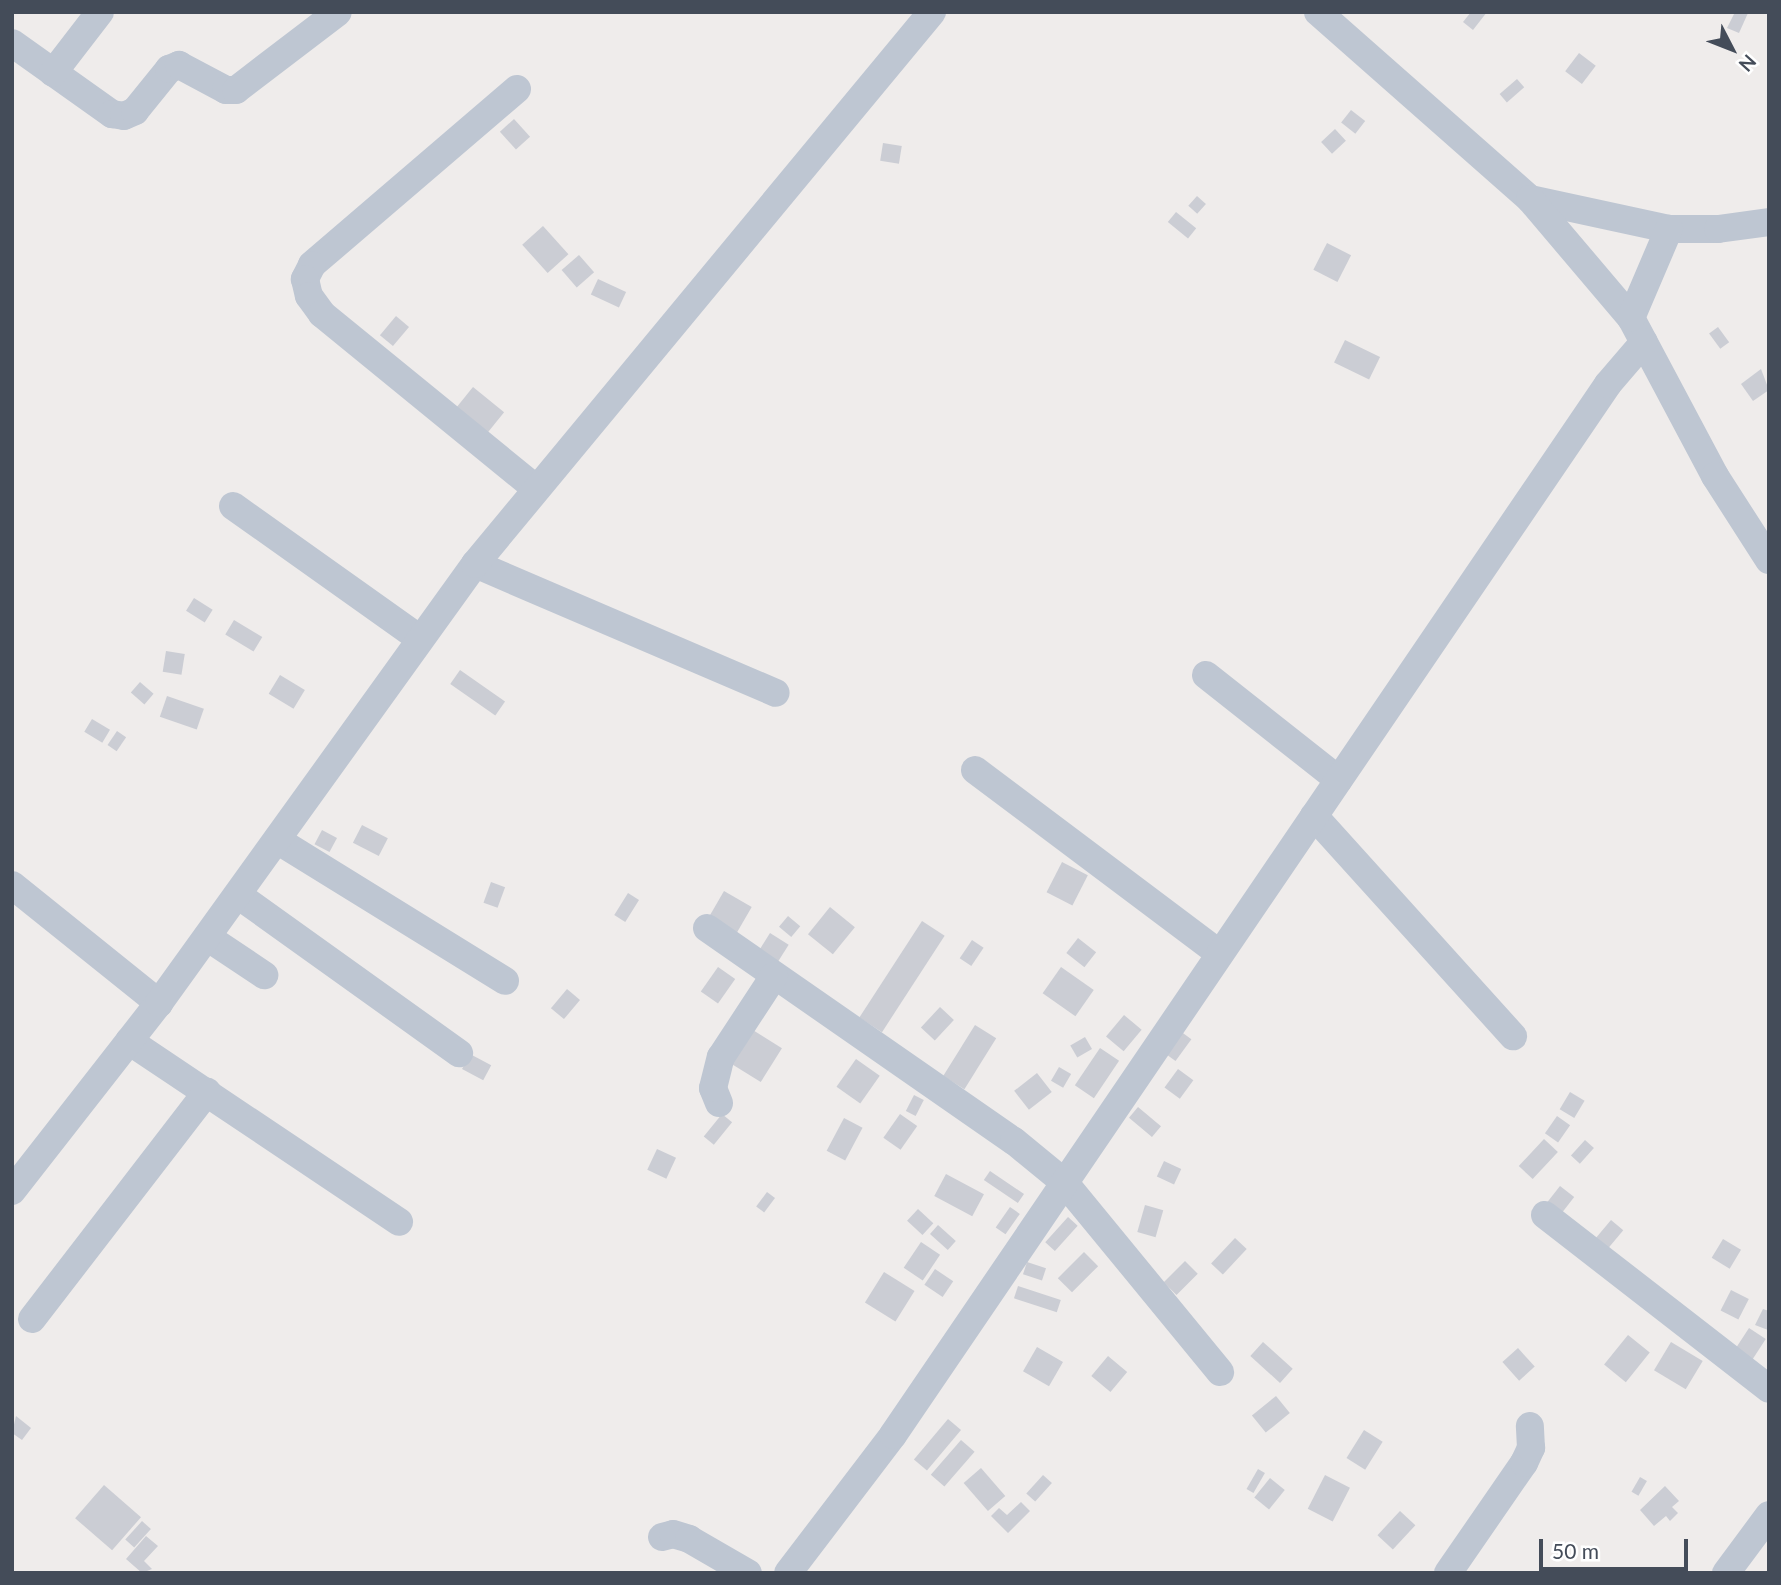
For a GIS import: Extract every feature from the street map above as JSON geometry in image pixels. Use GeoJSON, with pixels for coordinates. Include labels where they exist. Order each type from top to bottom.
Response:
{"type":"FeatureCollection","features":[{"type":"Feature","properties":{"kind":"street"},"geometry":{"type":"LineString","coordinates":[[53,73],[100,12]]}},
{"type":"Feature","properties":{"kind":"street"},"geometry":{"type":"LineString","coordinates":[[12,43],[112,114],[124,116],[135,111],[169,69],[180,65],[226,90],[236,90],[338,12]]}},
{"type":"Feature","properties":{"kind":"street"},"geometry":{"type":"LineString","coordinates":[[12,1191],[159,1003],[475,564],[535,488],[932,12]]}},
{"type":"Feature","properties":{"kind":"street"},"geometry":{"type":"LineString","coordinates":[[1318,12],[1530,199],[1637,330],[1715,476],[1769,560]]}},
{"type":"Feature","properties":{"kind":"street"},"geometry":{"type":"LineString","coordinates":[[517,89],[312,265],[305,279],[309,296],[322,314],[535,488]]}},
{"type":"Feature","properties":{"kind":"street"},"geometry":{"type":"LineString","coordinates":[[1530,199],[1669,229],[1718,229],[1769,222]]}},
{"type":"Feature","properties":{"kind":"street"},"geometry":{"type":"LineString","coordinates":[[798,1569],[893,1435],[1608,384],[1637,330],[1669,229]]}},
{"type":"Feature","properties":{"kind":"street"},"geometry":{"type":"LineString","coordinates":[[233,506],[420,639]]}},
{"type":"Feature","properties":{"kind":"street"},"geometry":{"type":"LineString","coordinates":[[475,564],[776,692]]}},
{"type":"Feature","properties":{"kind":"street"},"geometry":{"type":"LineString","coordinates":[[1206,675],[1339,780]]}},
{"type":"Feature","properties":{"kind":"street"},"geometry":{"type":"LineString","coordinates":[[975,770],[1219,953]]}},
{"type":"Feature","properties":{"kind":"street"},"geometry":{"type":"LineString","coordinates":[[1314,817],[1513,1036]]}},
{"type":"Feature","properties":{"kind":"street"},"geometry":{"type":"LineString","coordinates":[[277,840],[505,981]]}},
{"type":"Feature","properties":{"kind":"street"},"geometry":{"type":"LineString","coordinates":[[12,885],[159,1003]]}},
{"type":"Feature","properties":{"kind":"street"},"geometry":{"type":"LineString","coordinates":[[238,895],[459,1053]]}},
{"type":"Feature","properties":{"kind":"street"},"geometry":{"type":"LineString","coordinates":[[706,928],[1014,1141],[1064,1182],[1220,1372]]}},
{"type":"Feature","properties":{"kind":"street"},"geometry":{"type":"LineString","coordinates":[[207,937],[264,975]]}},
{"type":"Feature","properties":{"kind":"street"},"geometry":{"type":"LineString","coordinates":[[719,1103],[713,1088],[718,1064],[774,976]]}},
{"type":"Feature","properties":{"kind":"street"},"geometry":{"type":"LineString","coordinates":[[129,1041],[399,1222]]}},
{"type":"Feature","properties":{"kind":"street"},"geometry":{"type":"LineString","coordinates":[[32,1319],[207,1092]]}},
{"type":"Feature","properties":{"kind":"street"},"geometry":{"type":"LineString","coordinates":[[1545,1215],[1769,1389]]}},
{"type":"Feature","properties":{"kind":"street"},"geometry":{"type":"LineString","coordinates":[[1448,1573],[1524,1463],[1531,1448],[1530,1426]]}},
{"type":"Feature","properties":{"kind":"street"},"geometry":{"type":"LineString","coordinates":[[1726,1573],[1769,1515]]}},
{"type":"Feature","properties":{"kind":"street"},"geometry":{"type":"LineString","coordinates":[[662,1537],[673,1534],[689,1539],[748,1573]]}},
{"type":"Feature","properties":{"kind":"building"},"geometry":{"type":"Polygon","coordinates":[[[1471,12],[1487,12],[1473,30],[1463,22],[1471,12]]]}},
{"type":"Feature","properties":{"kind":"building"},"geometry":{"type":"Polygon","coordinates":[[[1735,12],[1748,13],[1739,33],[1727,28],[1735,12]]]}},
{"type":"Feature","properties":{"kind":"building"},"geometry":{"type":"Polygon","coordinates":[[[1579,53],[1596,66],[1582,84],[1565,71],[1579,53]]]}},
{"type":"Feature","properties":{"kind":"building"},"geometry":{"type":"Polygon","coordinates":[[[1517,79],[1524,87],[1507,102],[1500,94],[1517,79]]]}},
{"type":"Feature","properties":{"kind":"building"},"geometry":{"type":"Polygon","coordinates":[[[1351,110],[1365,121],[1355,134],[1341,123],[1351,110]]]}},
{"type":"Feature","properties":{"kind":"building"},"geometry":{"type":"Polygon","coordinates":[[[514,119],[530,137],[516,150],[500,132],[514,119]]]}},
{"type":"Feature","properties":{"kind":"building"},"geometry":{"type":"Polygon","coordinates":[[[1335,129],[1346,141],[1332,154],[1321,142],[1335,129]]]}},
{"type":"Feature","properties":{"kind":"building"},"geometry":{"type":"Polygon","coordinates":[[[883,143],[902,146],[899,164],[880,161],[883,143]]]}},
{"type":"Feature","properties":{"kind":"building"},"geometry":{"type":"Polygon","coordinates":[[[1197,196],[1206,204],[1197,214],[1188,206],[1197,196]]]}},
{"type":"Feature","properties":{"kind":"building"},"geometry":{"type":"Polygon","coordinates":[[[1176,212],[1196,228],[1188,238],[1168,222],[1176,212]]]}},
{"type":"Feature","properties":{"kind":"building"},"geometry":{"type":"Polygon","coordinates":[[[543,226],[568,254],[548,273],[522,245],[543,226]]]}},
{"type":"Feature","properties":{"kind":"building"},"geometry":{"type":"Polygon","coordinates":[[[1327,243],[1351,255],[1337,282],[1313,270],[1327,243]]]}},
{"type":"Feature","properties":{"kind":"building"},"geometry":{"type":"Polygon","coordinates":[[[579,255],[594,272],[577,287],[562,270],[579,255]]]}},
{"type":"Feature","properties":{"kind":"building"},"geometry":{"type":"Polygon","coordinates":[[[598,279],[626,292],[619,308],[591,294],[598,279]]]}},
{"type":"Feature","properties":{"kind":"building"},"geometry":{"type":"Polygon","coordinates":[[[396,316],[409,327],[393,346],[380,335],[396,316]]]}},
{"type":"Feature","properties":{"kind":"building"},"geometry":{"type":"Polygon","coordinates":[[[1718,327],[1729,342],[1720,349],[1709,333],[1718,327]]]}},
{"type":"Feature","properties":{"kind":"building"},"geometry":{"type":"Polygon","coordinates":[[[1345,340],[1380,357],[1369,380],[1334,362],[1345,340]]]}},
{"type":"Feature","properties":{"kind":"building"},"geometry":{"type":"Polygon","coordinates":[[[1761,369],[1769,390],[1753,401],[1741,384],[1761,369]]]}},
{"type":"Feature","properties":{"kind":"building"},"geometry":{"type":"Polygon","coordinates":[[[473,387],[504,412],[488,432],[457,407],[473,387]]]}},
{"type":"Feature","properties":{"kind":"building"},"geometry":{"type":"Polygon","coordinates":[[[194,598],[213,610],[205,622],[186,611],[194,598]]]}},
{"type":"Feature","properties":{"kind":"building"},"geometry":{"type":"Polygon","coordinates":[[[234,620],[262,637],[254,652],[225,635],[234,620]]]}},
{"type":"Feature","properties":{"kind":"building"},"geometry":{"type":"Polygon","coordinates":[[[166,651],[185,654],[181,675],[163,672],[166,651]]]}},
{"type":"Feature","properties":{"kind":"building"},"geometry":{"type":"Polygon","coordinates":[[[460,670],[505,702],[495,715],[450,684],[460,670]]]}},
{"type":"Feature","properties":{"kind":"building"},"geometry":{"type":"Polygon","coordinates":[[[280,675],[305,690],[294,709],[269,694],[280,675]]]}},
{"type":"Feature","properties":{"kind":"building"},"geometry":{"type":"Polygon","coordinates":[[[140,682],[154,694],[144,704],[131,693],[140,682]]]}},
{"type":"Feature","properties":{"kind":"building"},"geometry":{"type":"Polygon","coordinates":[[[167,696],[204,709],[197,729],[160,717],[167,696]]]}},
{"type":"Feature","properties":{"kind":"building"},"geometry":{"type":"Polygon","coordinates":[[[92,719],[110,730],[102,743],[84,732],[92,719]]]}},
{"type":"Feature","properties":{"kind":"building"},"geometry":{"type":"Polygon","coordinates":[[[117,731],[126,737],[117,751],[107,745],[117,731]]]}},
{"type":"Feature","properties":{"kind":"building"},"geometry":{"type":"Polygon","coordinates":[[[362,825],[388,838],[379,856],[353,843],[362,825]]]}},
{"type":"Feature","properties":{"kind":"building"},"geometry":{"type":"Polygon","coordinates":[[[322,830],[337,838],[329,852],[314,844],[322,830]]]}},
{"type":"Feature","properties":{"kind":"building"},"geometry":{"type":"Polygon","coordinates":[[[1062,862],[1088,875],[1072,905],[1047,892],[1062,862]]]}},
{"type":"Feature","properties":{"kind":"building"},"geometry":{"type":"Polygon","coordinates":[[[491,882],[505,887],[498,908],[483,903],[491,882]]]}},
{"type":"Feature","properties":{"kind":"building"},"geometry":{"type":"Polygon","coordinates":[[[724,891],[752,907],[735,936],[708,920],[724,891]]]}},
{"type":"Feature","properties":{"kind":"building"},"geometry":{"type":"Polygon","coordinates":[[[628,893],[639,900],[625,922],[614,915],[628,893]]]}},
{"type":"Feature","properties":{"kind":"building"},"geometry":{"type":"Polygon","coordinates":[[[830,907],[855,927],[833,954],[808,934],[830,907]]]}},
{"type":"Feature","properties":{"kind":"building"},"geometry":{"type":"Polygon","coordinates":[[[788,916],[800,926],[791,937],[779,927],[788,916]]]}},
{"type":"Feature","properties":{"kind":"building"},"geometry":{"type":"Polygon","coordinates":[[[922,921],[945,936],[882,1032],[859,1017],[922,921]]]}},
{"type":"Feature","properties":{"kind":"building"},"geometry":{"type":"Polygon","coordinates":[[[770,933],[789,945],[774,968],[756,956],[770,933]]]}},
{"type":"Feature","properties":{"kind":"building"},"geometry":{"type":"Polygon","coordinates":[[[1078,938],[1096,952],[1084,967],[1066,953],[1078,938]]]}},
{"type":"Feature","properties":{"kind":"building"},"geometry":{"type":"Polygon","coordinates":[[[972,940],[984,948],[971,966],[960,958],[972,940]]]}},
{"type":"Feature","properties":{"kind":"building"},"geometry":{"type":"Polygon","coordinates":[[[718,967],[735,979],[718,1004],[701,992],[718,967]]]}},
{"type":"Feature","properties":{"kind":"building"},"geometry":{"type":"Polygon","coordinates":[[[1061,967],[1094,990],[1075,1016],[1043,993],[1061,967]]]}},
{"type":"Feature","properties":{"kind":"building"},"geometry":{"type":"Polygon","coordinates":[[[567,989],[580,1000],[564,1019],[551,1008],[567,989]]]}},
{"type":"Feature","properties":{"kind":"building"},"geometry":{"type":"Polygon","coordinates":[[[940,1007],[954,1020],[935,1040],[921,1027],[940,1007]]]}},
{"type":"Feature","properties":{"kind":"building"},"geometry":{"type":"Polygon","coordinates":[[[1124,1015],[1142,1030],[1124,1051],[1106,1036],[1124,1015]]]}},
{"type":"Feature","properties":{"kind":"building"},"geometry":{"type":"Polygon","coordinates":[[[975,1025],[996,1038],[964,1089],[943,1076],[975,1025]]]}},
{"type":"Feature","properties":{"kind":"building"},"geometry":{"type":"Polygon","coordinates":[[[748,1027],[782,1048],[761,1082],[727,1061],[748,1027]]]}},
{"type":"Feature","properties":{"kind":"building"},"geometry":{"type":"Polygon","coordinates":[[[1176,1028],[1191,1039],[1176,1061],[1160,1050],[1176,1028]]]}},
{"type":"Feature","properties":{"kind":"building"},"geometry":{"type":"Polygon","coordinates":[[[1085,1037],[1092,1049],[1077,1058],[1070,1046],[1085,1037]]]}},
{"type":"Feature","properties":{"kind":"building"},"geometry":{"type":"Polygon","coordinates":[[[1100,1048],[1119,1061],[1094,1098],[1075,1085],[1100,1048]]]}},
{"type":"Feature","properties":{"kind":"building"},"geometry":{"type":"Polygon","coordinates":[[[470,1054],[491,1065],[483,1080],[462,1069],[470,1054]]]}},
{"type":"Feature","properties":{"kind":"building"},"geometry":{"type":"Polygon","coordinates":[[[856,1059],[880,1076],[860,1103],[836,1087],[856,1059]]]}},
{"type":"Feature","properties":{"kind":"building"},"geometry":{"type":"Polygon","coordinates":[[[1059,1067],[1071,1074],[1063,1088],[1051,1081],[1059,1067]]]}},
{"type":"Feature","properties":{"kind":"building"},"geometry":{"type":"Polygon","coordinates":[[[1178,1069],[1193,1080],[1180,1099],[1164,1088],[1178,1069]]]}},
{"type":"Feature","properties":{"kind":"building"},"geometry":{"type":"Polygon","coordinates":[[[1037,1073],[1052,1092],[1029,1110],[1014,1091],[1037,1073]]]}},
{"type":"Feature","properties":{"kind":"building"},"geometry":{"type":"Polygon","coordinates":[[[1570,1092],[1585,1101],[1574,1118],[1560,1109],[1570,1092]]]}},
{"type":"Feature","properties":{"kind":"building"},"geometry":{"type":"Polygon","coordinates":[[[914,1095],[924,1100],[916,1116],[906,1111],[914,1095]]]}},
{"type":"Feature","properties":{"kind":"building"},"geometry":{"type":"Polygon","coordinates":[[[1138,1107],[1161,1126],[1152,1137],[1129,1118],[1138,1107]]]}},
{"type":"Feature","properties":{"kind":"building"},"geometry":{"type":"Polygon","coordinates":[[[722,1114],[732,1122],[714,1145],[704,1137],[722,1114]]]}},
{"type":"Feature","properties":{"kind":"building"},"geometry":{"type":"Polygon","coordinates":[[[900,1114],[917,1126],[901,1150],[883,1138],[900,1114]]]}},
{"type":"Feature","properties":{"kind":"building"},"geometry":{"type":"Polygon","coordinates":[[[1557,1116],[1570,1125],[1558,1142],[1545,1133],[1557,1116]]]}},
{"type":"Feature","properties":{"kind":"building"},"geometry":{"type":"Polygon","coordinates":[[[844,1118],[863,1128],[845,1161],[827,1151],[844,1118]]]}},
{"type":"Feature","properties":{"kind":"building"},"geometry":{"type":"Polygon","coordinates":[[[1544,1139],[1558,1152],[1533,1179],[1519,1166],[1544,1139]]]}},
{"type":"Feature","properties":{"kind":"building"},"geometry":{"type":"Polygon","coordinates":[[[1585,1140],[1594,1148],[1580,1164],[1571,1156],[1585,1140]]]}},
{"type":"Feature","properties":{"kind":"building"},"geometry":{"type":"Polygon","coordinates":[[[657,1149],[676,1158],[666,1179],[647,1170],[657,1149]]]}},
{"type":"Feature","properties":{"kind":"building"},"geometry":{"type":"Polygon","coordinates":[[[1164,1161],[1181,1169],[1174,1184],[1157,1176],[1164,1161]]]}},
{"type":"Feature","properties":{"kind":"building"},"geometry":{"type":"Polygon","coordinates":[[[990,1171],[1024,1194],[1018,1203],[984,1180],[990,1171]]]}},
{"type":"Feature","properties":{"kind":"building"},"geometry":{"type":"Polygon","coordinates":[[[946,1174],[984,1194],[972,1216],[934,1196],[946,1174]]]}},
{"type":"Feature","properties":{"kind":"building"},"geometry":{"type":"Polygon","coordinates":[[[1560,1186],[1574,1197],[1556,1220],[1542,1209],[1560,1186]]]}},
{"type":"Feature","properties":{"kind":"building"},"geometry":{"type":"Polygon","coordinates":[[[767,1192],[775,1198],[764,1212],[756,1206],[767,1192]]]}},
{"type":"Feature","properties":{"kind":"building"},"geometry":{"type":"Polygon","coordinates":[[[1145,1205],[1163,1210],[1156,1237],[1137,1232],[1145,1205]]]}},
{"type":"Feature","properties":{"kind":"building"},"geometry":{"type":"Polygon","coordinates":[[[1010,1207],[1020,1214],[1005,1234],[996,1227],[1010,1207]]]}},
{"type":"Feature","properties":{"kind":"building"},"geometry":{"type":"Polygon","coordinates":[[[918,1209],[933,1223],[922,1235],[907,1221],[918,1209]]]}},
{"type":"Feature","properties":{"kind":"building"},"geometry":{"type":"Polygon","coordinates":[[[1068,1217],[1078,1226],[1055,1251],[1045,1242],[1068,1217]]]}},
{"type":"Feature","properties":{"kind":"building"},"geometry":{"type":"Polygon","coordinates":[[[1611,1220],[1623,1230],[1605,1252],[1592,1242],[1611,1220]]]}},
{"type":"Feature","properties":{"kind":"building"},"geometry":{"type":"Polygon","coordinates":[[[938,1225],[956,1241],[948,1250],[930,1234],[938,1225]]]}},
{"type":"Feature","properties":{"kind":"building"},"geometry":{"type":"Polygon","coordinates":[[[1235,1238],[1247,1249],[1223,1275],[1211,1264],[1235,1238]]]}},
{"type":"Feature","properties":{"kind":"building"},"geometry":{"type":"Polygon","coordinates":[[[1723,1239],[1741,1250],[1730,1269],[1712,1258],[1723,1239]]]}},
{"type":"Feature","properties":{"kind":"building"},"geometry":{"type":"Polygon","coordinates":[[[921,1242],[940,1255],[923,1281],[904,1268],[921,1242]]]}},
{"type":"Feature","properties":{"kind":"building"},"geometry":{"type":"Polygon","coordinates":[[[1084,1252],[1098,1266],[1072,1292],[1058,1278],[1084,1252]]]}},
{"type":"Feature","properties":{"kind":"building"},"geometry":{"type":"Polygon","coordinates":[[[1185,1261],[1198,1274],[1177,1295],[1164,1282],[1185,1261]]]}},
{"type":"Feature","properties":{"kind":"building"},"geometry":{"type":"Polygon","coordinates":[[[1027,1262],[1046,1268],[1042,1281],[1023,1274],[1027,1262]]]}},
{"type":"Feature","properties":{"kind":"building"},"geometry":{"type":"Polygon","coordinates":[[[935,1269],[953,1281],[943,1297],[924,1285],[935,1269]]]}},
{"type":"Feature","properties":{"kind":"building"},"geometry":{"type":"Polygon","coordinates":[[[884,1272],[915,1291],[895,1322],[865,1303],[884,1272]]]}},
{"type":"Feature","properties":{"kind":"building"},"geometry":{"type":"Polygon","coordinates":[[[1018,1286],[1061,1300],[1057,1312],[1014,1298],[1018,1286]]]}},
{"type":"Feature","properties":{"kind":"building"},"geometry":{"type":"Polygon","coordinates":[[[1731,1290],[1749,1299],[1738,1320],[1721,1310],[1731,1290]]]}},
{"type":"Feature","properties":{"kind":"building"},"geometry":{"type":"Polygon","coordinates":[[[1763,1309],[1769,1311],[1768,1330],[1755,1325],[1763,1309]]]}},
{"type":"Feature","properties":{"kind":"building"},"geometry":{"type":"Polygon","coordinates":[[[1749,1328],[1766,1339],[1752,1361],[1735,1350],[1749,1328]]]}},
{"type":"Feature","properties":{"kind":"building"},"geometry":{"type":"Polygon","coordinates":[[[1628,1335],[1650,1353],[1626,1382],[1604,1365],[1628,1335]]]}},
{"type":"Feature","properties":{"kind":"building"},"geometry":{"type":"Polygon","coordinates":[[[1263,1342],[1293,1369],[1280,1383],[1250,1356],[1263,1342]]]}},
{"type":"Feature","properties":{"kind":"building"},"geometry":{"type":"Polygon","coordinates":[[[1671,1342],[1703,1361],[1686,1389],[1654,1370],[1671,1342]]]}},
{"type":"Feature","properties":{"kind":"building"},"geometry":{"type":"Polygon","coordinates":[[[1037,1347],[1063,1362],[1049,1386],[1023,1371],[1037,1347]]]}},
{"type":"Feature","properties":{"kind":"building"},"geometry":{"type":"Polygon","coordinates":[[[1518,1348],[1535,1367],[1519,1381],[1502,1362],[1518,1348]]]}},
{"type":"Feature","properties":{"kind":"building"},"geometry":{"type":"Polygon","coordinates":[[[1108,1356],[1127,1372],[1110,1392],[1091,1376],[1108,1356]]]}},
{"type":"Feature","properties":{"kind":"building"},"geometry":{"type":"Polygon","coordinates":[[[1276,1396],[1290,1413],[1266,1433],[1252,1416],[1276,1396]]]}},
{"type":"Feature","properties":{"kind":"building"},"geometry":{"type":"Polygon","coordinates":[[[16,1416],[31,1428],[22,1440],[12,1433],[16,1416]]]}},
{"type":"Feature","properties":{"kind":"building"},"geometry":{"type":"Polygon","coordinates":[[[948,1419],[961,1430],[927,1471],[914,1460],[948,1419]]]}},
{"type":"Feature","properties":{"kind":"building"},"geometry":{"type":"Polygon","coordinates":[[[1364,1430],[1383,1442],[1365,1470],[1347,1458],[1364,1430]]]}},
{"type":"Feature","properties":{"kind":"building"},"geometry":{"type":"Polygon","coordinates":[[[961,1440],[975,1452],[944,1487],[931,1475],[961,1440]]]}},
{"type":"Feature","properties":{"kind":"building"},"geometry":{"type":"Polygon","coordinates":[[[981,1468],[1005,1496],[988,1511],[964,1483],[981,1468]]]}},
{"type":"Feature","properties":{"kind":"building"},"geometry":{"type":"Polygon","coordinates":[[[1258,1469],[1265,1473],[1253,1493],[1246,1489],[1258,1469]]]}},
{"type":"Feature","properties":{"kind":"building"},"geometry":{"type":"Polygon","coordinates":[[[1043,1475],[1052,1483],[1035,1502],[1026,1494],[1043,1475]]]}},
{"type":"Feature","properties":{"kind":"building"},"geometry":{"type":"Polygon","coordinates":[[[1325,1475],[1350,1488],[1333,1522],[1308,1509],[1325,1475]]]}},
{"type":"Feature","properties":{"kind":"building"},"geometry":{"type":"Polygon","coordinates":[[[1640,1477],[1647,1481],[1638,1496],[1632,1492],[1640,1477]]]}},
{"type":"Feature","properties":{"kind":"building"},"geometry":{"type":"Polygon","coordinates":[[[1270,1478],[1285,1490],[1269,1509],[1254,1497],[1270,1478]]]}},
{"type":"Feature","properties":{"kind":"building"},"geometry":{"type":"Polygon","coordinates":[[[104,1485],[141,1517],[112,1550],[75,1518],[104,1485]]]}},
{"type":"Feature","properties":{"kind":"building"},"geometry":{"type":"Polygon","coordinates":[[[1665,1486],[1679,1501],[1672,1507],[1678,1513],[1670,1521],[1666,1516],[1654,1526],[1640,1510],[1665,1486]]]}},
{"type":"Feature","properties":{"kind":"building"},"geometry":{"type":"Polygon","coordinates":[[[1021,1502],[1030,1511],[1008,1533],[991,1516],[999,1508],[1007,1515],[1021,1502]]]}},
{"type":"Feature","properties":{"kind":"building"},"geometry":{"type":"Polygon","coordinates":[[[1400,1511],[1415,1525],[1393,1549],[1377,1535],[1400,1511]]]}},
{"type":"Feature","properties":{"kind":"building"},"geometry":{"type":"Polygon","coordinates":[[[142,1521],[151,1529],[134,1548],[125,1540],[142,1521]]]}},
{"type":"Feature","properties":{"kind":"building"},"geometry":{"type":"Polygon","coordinates":[[[146,1536],[158,1546],[144,1561],[152,1569],[142,1573],[126,1559],[146,1536]]]}}]}
